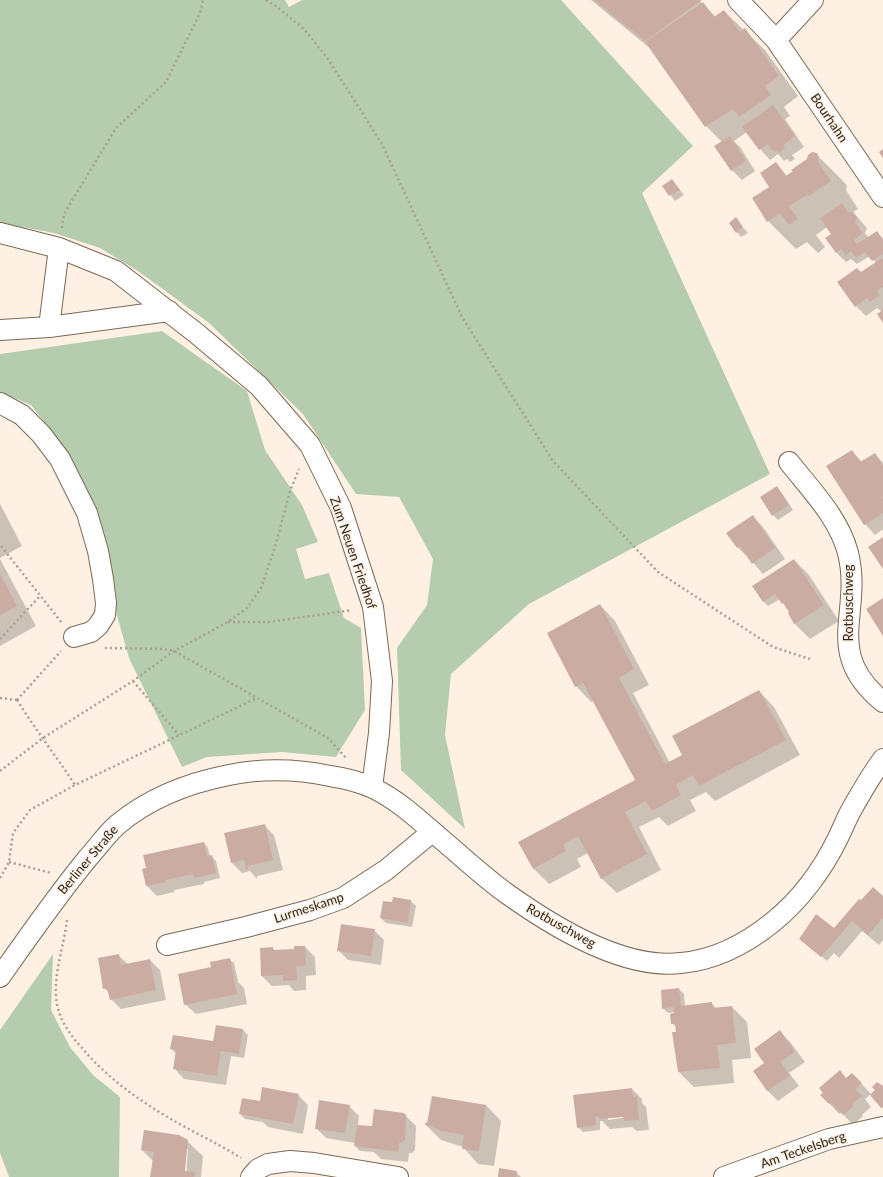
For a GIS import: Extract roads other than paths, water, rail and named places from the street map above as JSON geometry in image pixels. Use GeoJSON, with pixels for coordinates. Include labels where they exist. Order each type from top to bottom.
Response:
{"type":"FeatureCollection","features":[{"type":"Feature","properties":{"kind":"street","name":"Bourhahn"},"geometry":{"type":"LineString","coordinates":[[738,0],[776,40],[883,197]]}},
{"type":"Feature","properties":{"kind":"street"},"geometry":{"type":"LineString","coordinates":[[776,40],[813,0]]}},
{"type":"Feature","properties":{"kind":"street","name":"Zum Neuen Friedhof"},"geometry":{"type":"LineString","coordinates":[[0,233],[58,248],[116,271],[169,311],[259,386],[310,445],[341,508],[373,607],[382,681],[379,733],[372,787]]}},
{"type":"Feature","properties":{"kind":"street"},"geometry":{"type":"LineString","coordinates":[[49,327],[58,248]]}},
{"type":"Feature","properties":{"kind":"street"},"geometry":{"type":"LineString","coordinates":[[0,330],[49,327],[169,311]]}},
{"type":"Feature","properties":{"kind":"street"},"geometry":{"type":"LineString","coordinates":[[0,403],[22,415],[41,434],[60,459],[87,513],[98,551],[103,579],[106,603],[105,615],[98,626],[91,632],[74,637]]}},
{"type":"Feature","properties":{"kind":"street","name":"Rotbuschweg"},"geometry":{"type":"LineString","coordinates":[[789,462],[826,509],[842,536],[851,568],[851,597],[848,632],[849,650],[854,667],[859,677],[871,692],[883,702]]}},
{"type":"Feature","properties":{"kind":"street","name":"Rotbuschweg"},"geometry":{"type":"LineString","coordinates":[[372,787],[394,801],[504,892],[524,906],[590,945],[651,963],[679,964],[708,958],[743,942],[768,926],[782,913],[813,880],[838,840],[853,807],[883,759]]}},
{"type":"Feature","properties":{"kind":"street","name":"Berliner Straße"},"geometry":{"type":"LineString","coordinates":[[0,978],[72,877],[114,827],[149,802],[170,792],[219,777],[242,772],[269,769],[289,769],[311,772],[344,778],[372,787]]}},
{"type":"Feature","properties":{"kind":"street","name":"Lurmeskamp"},"geometry":{"type":"LineString","coordinates":[[167,945],[310,910],[344,898],[386,870],[432,832]]}},
{"type":"Feature","properties":{"kind":"street","name":"Am Teckelsberg"},"geometry":{"type":"LineString","coordinates":[[724,1177],[829,1139],[883,1127]]}},
{"type":"Feature","properties":{"kind":"street"},"geometry":{"type":"LineString","coordinates":[[260,1174],[268,1164],[302,1161],[398,1177]]}}]}
